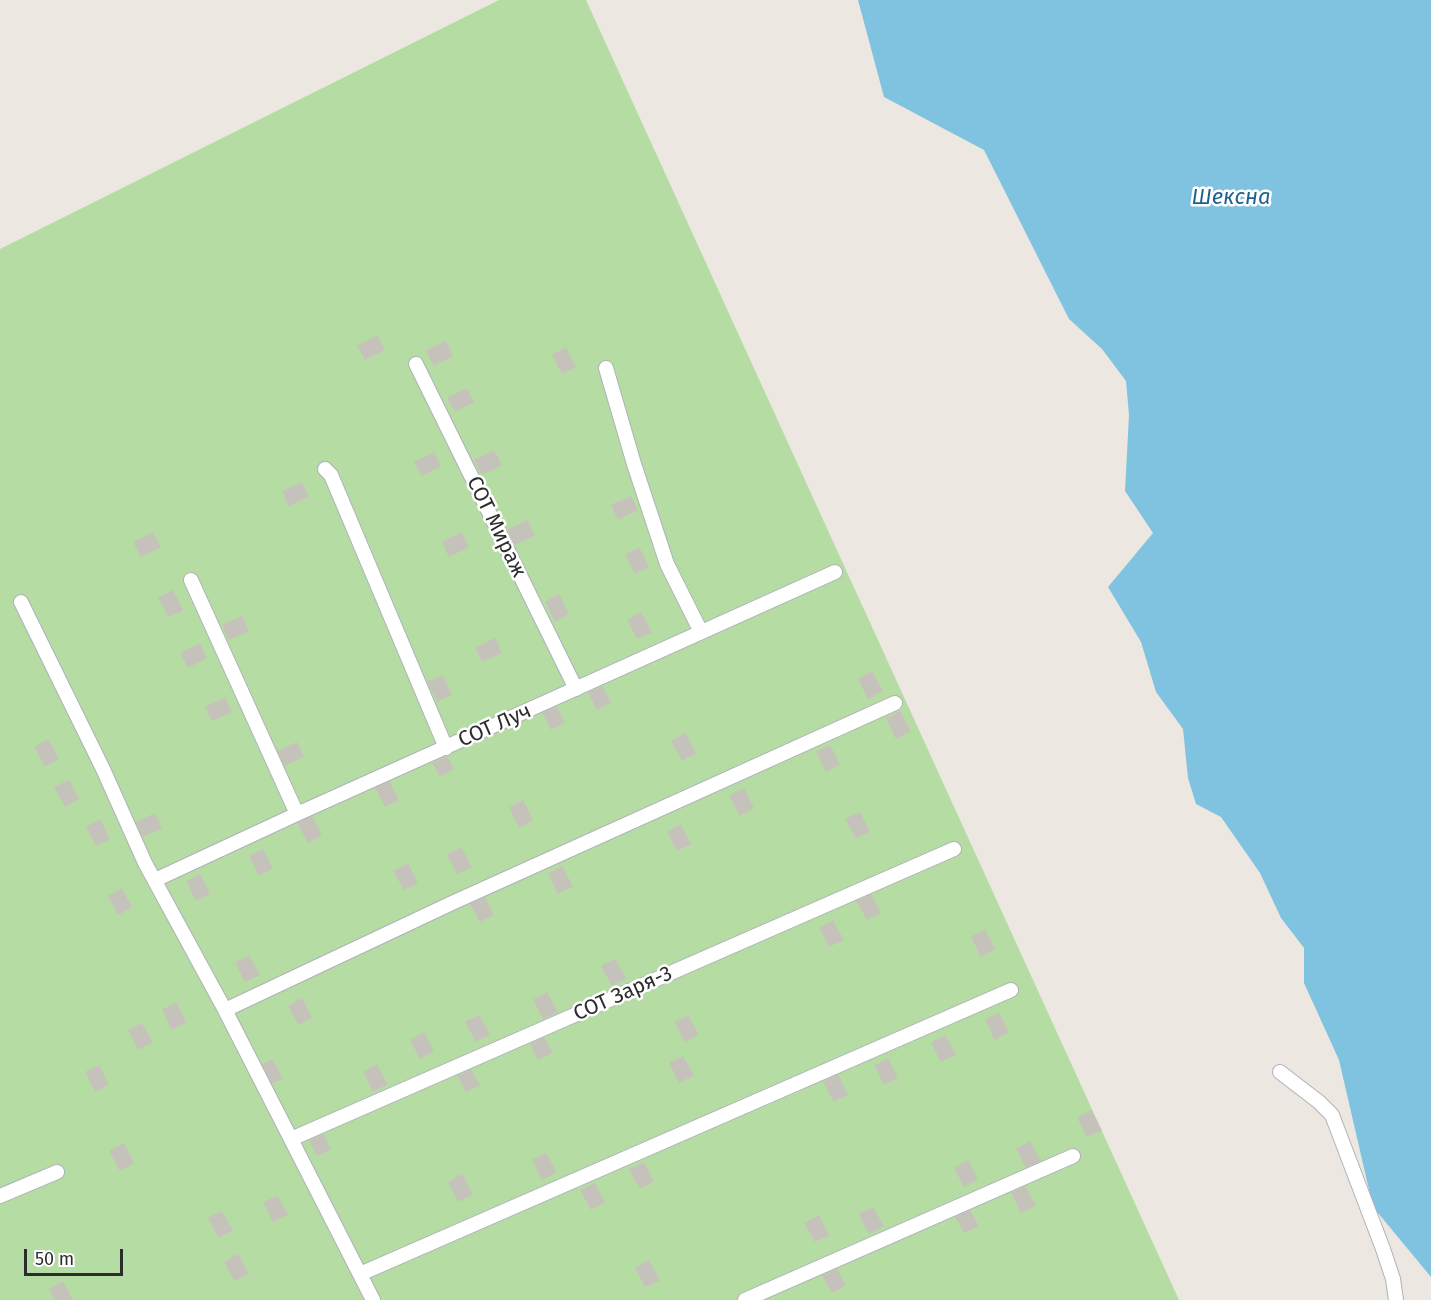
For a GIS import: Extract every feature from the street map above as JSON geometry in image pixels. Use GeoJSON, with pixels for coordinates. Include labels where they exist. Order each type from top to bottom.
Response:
{"type":"FeatureCollection","features":[{"type":"Feature","properties":{"kind":"street","name":"СОТ Мираж"},"geometry":{"type":"LineString","coordinates":[[416,364],[576,689]]}},
{"type":"Feature","properties":{"kind":"street"},"geometry":{"type":"LineString","coordinates":[[606,368],[667,564],[701,632]]}},
{"type":"Feature","properties":{"kind":"street"},"geometry":{"type":"LineString","coordinates":[[325,469],[331,475],[446,748]]}},
{"type":"Feature","properties":{"kind":"street","name":"СОТ Луч"},"geometry":{"type":"LineString","coordinates":[[155,880],[835,573]]}},
{"type":"Feature","properties":{"kind":"street"},"geometry":{"type":"LineString","coordinates":[[191,580],[297,814]]}},
{"type":"Feature","properties":{"kind":"street"},"geometry":{"type":"LineString","coordinates":[[21,602],[103,769],[146,863],[225,1010],[373,1300]]}},
{"type":"Feature","properties":{"kind":"street"},"geometry":{"type":"LineString","coordinates":[[225,1010],[452,903],[895,704]]}},
{"type":"Feature","properties":{"kind":"street","name":"СОТ Заря-3"},"geometry":{"type":"LineString","coordinates":[[291,1140],[954,849]]}},
{"type":"Feature","properties":{"kind":"street"},"geometry":{"type":"LineString","coordinates":[[360,1274],[1011,990]]}},
{"type":"Feature","properties":{"kind":"street"},"geometry":{"type":"LineString","coordinates":[[1280,1072],[1332,1115],[1383,1249],[1393,1279],[1396,1300]]}},
{"type":"Feature","properties":{"kind":"street"},"geometry":{"type":"LineString","coordinates":[[745,1300],[1073,1156]]}},
{"type":"Feature","properties":{"kind":"street"},"geometry":{"type":"LineString","coordinates":[[0,1196],[57,1172]]}},
{"type":"Feature","properties":{"kind":"green space"},"geometry":{"type":"Polygon","coordinates":[[[499,0],[586,0],[1179,1300],[0,1300],[0,249],[499,0]]]}},
{"type":"Feature","properties":{"kind":"water","name":"Шексна"},"geometry":{"type":"Polygon","coordinates":[[[858,0],[1431,0],[1431,1277],[1373,1207],[1339,1060],[1304,983],[1304,948],[1281,918],[1260,873],[1221,817],[1196,804],[1188,778],[1183,729],[1156,692],[1141,642],[1108,587],[1153,533],[1125,491],[1129,415],[1126,381],[1102,349],[1069,319],[984,150],[884,97],[858,0]]]}},
{"type":"Feature","properties":{"kind":"building"},"geometry":{"type":"Polygon","coordinates":[[[377,336],[384,350],[365,359],[358,346],[377,336]]]}},
{"type":"Feature","properties":{"kind":"building"},"geometry":{"type":"Polygon","coordinates":[[[446,342],[452,356],[434,365],[427,351],[446,342]]]}},
{"type":"Feature","properties":{"kind":"building"},"geometry":{"type":"Polygon","coordinates":[[[566,348],[575,367],[562,373],[553,355],[566,348]]]}},
{"type":"Feature","properties":{"kind":"building"},"geometry":{"type":"Polygon","coordinates":[[[467,389],[473,402],[455,411],[448,398],[467,389]]]}},
{"type":"Feature","properties":{"kind":"building"},"geometry":{"type":"Polygon","coordinates":[[[494,451],[501,465],[482,474],[475,460],[494,451]]]}},
{"type":"Feature","properties":{"kind":"building"},"geometry":{"type":"Polygon","coordinates":[[[434,453],[440,466],[422,475],[415,462],[434,453]]]}},
{"type":"Feature","properties":{"kind":"building"},"geometry":{"type":"Polygon","coordinates":[[[302,483],[308,496],[289,505],[283,491],[302,483]]]}},
{"type":"Feature","properties":{"kind":"building"},"geometry":{"type":"Polygon","coordinates":[[[631,497],[637,510],[618,519],[612,505],[631,497]]]}},
{"type":"Feature","properties":{"kind":"building"},"geometry":{"type":"Polygon","coordinates":[[[527,521],[534,535],[515,544],[508,530],[527,521]]]}},
{"type":"Feature","properties":{"kind":"building"},"geometry":{"type":"Polygon","coordinates":[[[153,533],[160,547],[141,556],[134,542],[153,533]]]}},
{"type":"Feature","properties":{"kind":"building"},"geometry":{"type":"Polygon","coordinates":[[[461,533],[468,547],[449,556],[443,542],[461,533]]]}},
{"type":"Feature","properties":{"kind":"building"},"geometry":{"type":"Polygon","coordinates":[[[639,548],[648,567],[635,573],[626,555],[639,548]]]}},
{"type":"Feature","properties":{"kind":"building"},"geometry":{"type":"Polygon","coordinates":[[[173,591],[182,610],[169,616],[159,598],[173,591]]]}},
{"type":"Feature","properties":{"kind":"building"},"geometry":{"type":"Polygon","coordinates":[[[559,595],[568,614],[555,621],[546,602],[559,595]]]}},
{"type":"Feature","properties":{"kind":"building"},"geometry":{"type":"Polygon","coordinates":[[[641,613],[651,632],[637,638],[628,620],[641,613]]]}},
{"type":"Feature","properties":{"kind":"building"},"geometry":{"type":"Polygon","coordinates":[[[242,617],[248,631],[229,639],[223,625],[242,617]]]}},
{"type":"Feature","properties":{"kind":"building"},"geometry":{"type":"Polygon","coordinates":[[[495,639],[501,653],[482,661],[476,648],[495,639]]]}},
{"type":"Feature","properties":{"kind":"building"},"geometry":{"type":"Polygon","coordinates":[[[200,644],[206,658],[188,667],[181,653],[200,644]]]}},
{"type":"Feature","properties":{"kind":"building"},"geometry":{"type":"Polygon","coordinates":[[[872,672],[882,691],[868,698],[859,679],[872,672]]]}},
{"type":"Feature","properties":{"kind":"building"},"geometry":{"type":"Polygon","coordinates":[[[442,676],[451,694],[438,701],[428,682],[442,676]]]}},
{"type":"Feature","properties":{"kind":"building"},"geometry":{"type":"Polygon","coordinates":[[[602,687],[610,702],[597,709],[589,693],[602,687]]]}},
{"type":"Feature","properties":{"kind":"building"},"geometry":{"type":"Polygon","coordinates":[[[225,698],[231,712],[212,720],[206,707],[225,698]]]}},
{"type":"Feature","properties":{"kind":"building"},"geometry":{"type":"Polygon","coordinates":[[[556,707],[564,723],[551,729],[543,713],[556,707]]]}},
{"type":"Feature","properties":{"kind":"building"},"geometry":{"type":"Polygon","coordinates":[[[900,712],[910,731],[896,738],[887,719],[900,712]]]}},
{"type":"Feature","properties":{"kind":"building"},"geometry":{"type":"Polygon","coordinates":[[[686,734],[695,753],[682,760],[672,741],[686,734]]]}},
{"type":"Feature","properties":{"kind":"building"},"geometry":{"type":"Polygon","coordinates":[[[48,740],[58,759],[45,766],[35,747],[48,740]]]}},
{"type":"Feature","properties":{"kind":"building"},"geometry":{"type":"Polygon","coordinates":[[[297,743],[303,756],[285,765],[278,751],[297,743]]]}},
{"type":"Feature","properties":{"kind":"building"},"geometry":{"type":"Polygon","coordinates":[[[830,746],[839,764],[826,771],[817,752],[830,746]]]}},
{"type":"Feature","properties":{"kind":"building"},"geometry":{"type":"Polygon","coordinates":[[[447,757],[453,769],[440,776],[433,763],[447,757]]]}},
{"type":"Feature","properties":{"kind":"building"},"geometry":{"type":"Polygon","coordinates":[[[69,781],[78,799],[65,806],[55,787],[69,781]]]}},
{"type":"Feature","properties":{"kind":"building"},"geometry":{"type":"Polygon","coordinates":[[[389,782],[398,800],[385,806],[376,788],[389,782]]]}},
{"type":"Feature","properties":{"kind":"building"},"geometry":{"type":"Polygon","coordinates":[[[744,789],[753,808],[740,815],[730,796],[744,789]]]}},
{"type":"Feature","properties":{"kind":"building"},"geometry":{"type":"Polygon","coordinates":[[[523,801],[532,820],[519,827],[510,808],[523,801]]]}},
{"type":"Feature","properties":{"kind":"building"},"geometry":{"type":"Polygon","coordinates":[[[860,813],[869,831],[856,838],[846,819],[860,813]]]}},
{"type":"Feature","properties":{"kind":"building"},"geometry":{"type":"Polygon","coordinates":[[[155,814],[161,828],[143,836],[137,822],[155,814]]]}},
{"type":"Feature","properties":{"kind":"building"},"geometry":{"type":"Polygon","coordinates":[[[312,817],[321,835],[308,842],[298,823],[312,817]]]}},
{"type":"Feature","properties":{"kind":"building"},"geometry":{"type":"Polygon","coordinates":[[[100,820],[109,839],[96,845],[87,827],[100,820]]]}},
{"type":"Feature","properties":{"kind":"building"},"geometry":{"type":"Polygon","coordinates":[[[681,825],[690,844],[677,850],[668,832],[681,825]]]}},
{"type":"Feature","properties":{"kind":"building"},"geometry":{"type":"Polygon","coordinates":[[[461,848],[471,867],[457,873],[448,855],[461,848]]]}},
{"type":"Feature","properties":{"kind":"building"},"geometry":{"type":"Polygon","coordinates":[[[263,850],[272,868],[259,875],[250,856],[263,850]]]}},
{"type":"Feature","properties":{"kind":"building"},"geometry":{"type":"Polygon","coordinates":[[[408,864],[417,883],[404,889],[394,871],[408,864]]]}},
{"type":"Feature","properties":{"kind":"building"},"geometry":{"type":"Polygon","coordinates":[[[562,867],[572,886],[558,893],[549,874],[562,867]]]}},
{"type":"Feature","properties":{"kind":"building"},"geometry":{"type":"Polygon","coordinates":[[[200,875],[209,894],[196,900],[187,882],[200,875]]]}},
{"type":"Feature","properties":{"kind":"building"},"geometry":{"type":"Polygon","coordinates":[[[122,889],[131,907],[118,914],[109,896],[122,889]]]}},
{"type":"Feature","properties":{"kind":"building"},"geometry":{"type":"Polygon","coordinates":[[[871,895],[880,913],[867,919],[857,901],[871,895]]]}},
{"type":"Feature","properties":{"kind":"building"},"geometry":{"type":"Polygon","coordinates":[[[485,898],[493,915],[480,921],[471,904],[485,898]]]}},
{"type":"Feature","properties":{"kind":"building"},"geometry":{"type":"Polygon","coordinates":[[[833,921],[843,940],[829,946],[820,928],[833,921]]]}},
{"type":"Feature","properties":{"kind":"building"},"geometry":{"type":"Polygon","coordinates":[[[985,930],[994,949],[981,956],[972,937],[985,930]]]}},
{"type":"Feature","properties":{"kind":"building"},"geometry":{"type":"Polygon","coordinates":[[[249,956],[259,975],[245,981],[236,963],[249,956]]]}},
{"type":"Feature","properties":{"kind":"building"},"geometry":{"type":"Polygon","coordinates":[[[615,960],[625,978],[612,985],[602,966],[615,960]]]}},
{"type":"Feature","properties":{"kind":"building"},"geometry":{"type":"Polygon","coordinates":[[[547,993],[557,1012],[543,1018],[534,1000],[547,993]]]}},
{"type":"Feature","properties":{"kind":"building"},"geometry":{"type":"Polygon","coordinates":[[[302,999],[311,1018],[298,1024],[289,1006],[302,999]]]}},
{"type":"Feature","properties":{"kind":"building"},"geometry":{"type":"Polygon","coordinates":[[[176,1003],[185,1022],[172,1029],[163,1010],[176,1003]]]}},
{"type":"Feature","properties":{"kind":"building"},"geometry":{"type":"Polygon","coordinates":[[[999,1013],[1008,1032],[995,1039],[986,1020],[999,1013]]]}},
{"type":"Feature","properties":{"kind":"building"},"geometry":{"type":"Polygon","coordinates":[[[479,1016],[489,1034],[476,1041],[466,1022],[479,1016]]]}},
{"type":"Feature","properties":{"kind":"building"},"geometry":{"type":"Polygon","coordinates":[[[688,1016],[698,1034],[685,1041],[675,1022],[688,1016]]]}},
{"type":"Feature","properties":{"kind":"building"},"geometry":{"type":"Polygon","coordinates":[[[142,1024],[152,1042],[138,1049],[129,1030],[142,1024]]]}},
{"type":"Feature","properties":{"kind":"building"},"geometry":{"type":"Polygon","coordinates":[[[424,1033],[433,1051],[420,1058],[411,1040],[424,1033]]]}},
{"type":"Feature","properties":{"kind":"building"},"geometry":{"type":"Polygon","coordinates":[[[945,1036],[955,1054],[941,1061],[932,1043],[945,1036]]]}},
{"type":"Feature","properties":{"kind":"building"},"geometry":{"type":"Polygon","coordinates":[[[544,1038],[552,1052],[538,1059],[531,1044],[544,1038]]]}},
{"type":"Feature","properties":{"kind":"building"},"geometry":{"type":"Polygon","coordinates":[[[683,1057],[693,1075],[679,1082],[670,1063],[683,1057]]]}},
{"type":"Feature","properties":{"kind":"building"},"geometry":{"type":"Polygon","coordinates":[[[888,1059],[897,1078],[884,1084],[875,1066],[888,1059]]]}},
{"type":"Feature","properties":{"kind":"building"},"geometry":{"type":"Polygon","coordinates":[[[272,1060],[282,1078],[272,1083],[263,1065],[272,1060]]]}},
{"type":"Feature","properties":{"kind":"building"},"geometry":{"type":"Polygon","coordinates":[[[377,1065],[387,1084],[373,1091],[364,1072],[377,1065]]]}},
{"type":"Feature","properties":{"kind":"building"},"geometry":{"type":"Polygon","coordinates":[[[99,1066],[108,1084],[95,1091],[86,1072],[99,1066]]]}},
{"type":"Feature","properties":{"kind":"building"},"geometry":{"type":"Polygon","coordinates":[[[471,1070],[479,1085],[466,1091],[458,1076],[471,1070]]]}},
{"type":"Feature","properties":{"kind":"building"},"geometry":{"type":"Polygon","coordinates":[[[838,1075],[847,1094],[834,1101],[824,1082],[838,1075]]]}},
{"type":"Feature","properties":{"kind":"building"},"geometry":{"type":"Polygon","coordinates":[[[1091,1111],[1101,1130],[1087,1136],[1078,1118],[1091,1111]]]}},
{"type":"Feature","properties":{"kind":"building"},"geometry":{"type":"Polygon","coordinates":[[[323,1135],[330,1149],[317,1155],[310,1141],[323,1135]]]}},
{"type":"Feature","properties":{"kind":"building"},"geometry":{"type":"Polygon","coordinates":[[[1030,1142],[1040,1161],[1026,1167],[1017,1149],[1030,1142]]]}},
{"type":"Feature","properties":{"kind":"building"},"geometry":{"type":"Polygon","coordinates":[[[124,1144],[133,1163],[120,1170],[110,1151],[124,1144]]]}},
{"type":"Feature","properties":{"kind":"building"},"geometry":{"type":"Polygon","coordinates":[[[546,1154],[556,1172],[542,1179],[533,1160],[546,1154]]]}},
{"type":"Feature","properties":{"kind":"building"},"geometry":{"type":"Polygon","coordinates":[[[968,1161],[977,1179],[964,1186],[955,1168],[968,1161]]]}},
{"type":"Feature","properties":{"kind":"building"},"geometry":{"type":"Polygon","coordinates":[[[644,1163],[653,1181],[640,1188],[630,1170],[644,1163]]]}},
{"type":"Feature","properties":{"kind":"building"},"geometry":{"type":"Polygon","coordinates":[[[462,1175],[472,1194],[458,1201],[449,1182],[462,1175]]]}},
{"type":"Feature","properties":{"kind":"building"},"geometry":{"type":"Polygon","coordinates":[[[595,1184],[604,1202],[591,1209],[581,1190],[595,1184]]]}},
{"type":"Feature","properties":{"kind":"building"},"geometry":{"type":"Polygon","coordinates":[[[1025,1187],[1035,1205],[1021,1212],[1012,1193],[1025,1187]]]}},
{"type":"Feature","properties":{"kind":"building"},"geometry":{"type":"Polygon","coordinates":[[[277,1196],[287,1214],[273,1221],[264,1203],[277,1196]]]}},
{"type":"Feature","properties":{"kind":"building"},"geometry":{"type":"Polygon","coordinates":[[[873,1208],[883,1226],[869,1233],[860,1214],[873,1208]]]}},
{"type":"Feature","properties":{"kind":"building"},"geometry":{"type":"Polygon","coordinates":[[[970,1211],[978,1226],[964,1232],[956,1217],[970,1211]]]}},
{"type":"Feature","properties":{"kind":"building"},"geometry":{"type":"Polygon","coordinates":[[[222,1212],[232,1230],[218,1237],[209,1218],[222,1212]]]}},
{"type":"Feature","properties":{"kind":"building"},"geometry":{"type":"Polygon","coordinates":[[[819,1216],[828,1235],[815,1241],[805,1223],[819,1216]]]}},
{"type":"Feature","properties":{"kind":"building"},"geometry":{"type":"Polygon","coordinates":[[[238,1255],[248,1274],[234,1280],[225,1262],[238,1255]]]}},
{"type":"Feature","properties":{"kind":"building"},"geometry":{"type":"Polygon","coordinates":[[[649,1261],[659,1280],[645,1286],[636,1268],[649,1261]]]}},
{"type":"Feature","properties":{"kind":"building"},"geometry":{"type":"Polygon","coordinates":[[[837,1270],[845,1285],[832,1292],[823,1276],[837,1270]]]}},
{"type":"Feature","properties":{"kind":"building"},"geometry":{"type":"Polygon","coordinates":[[[63,1282],[72,1300],[55,1300],[50,1289],[63,1282]]]}}]}
